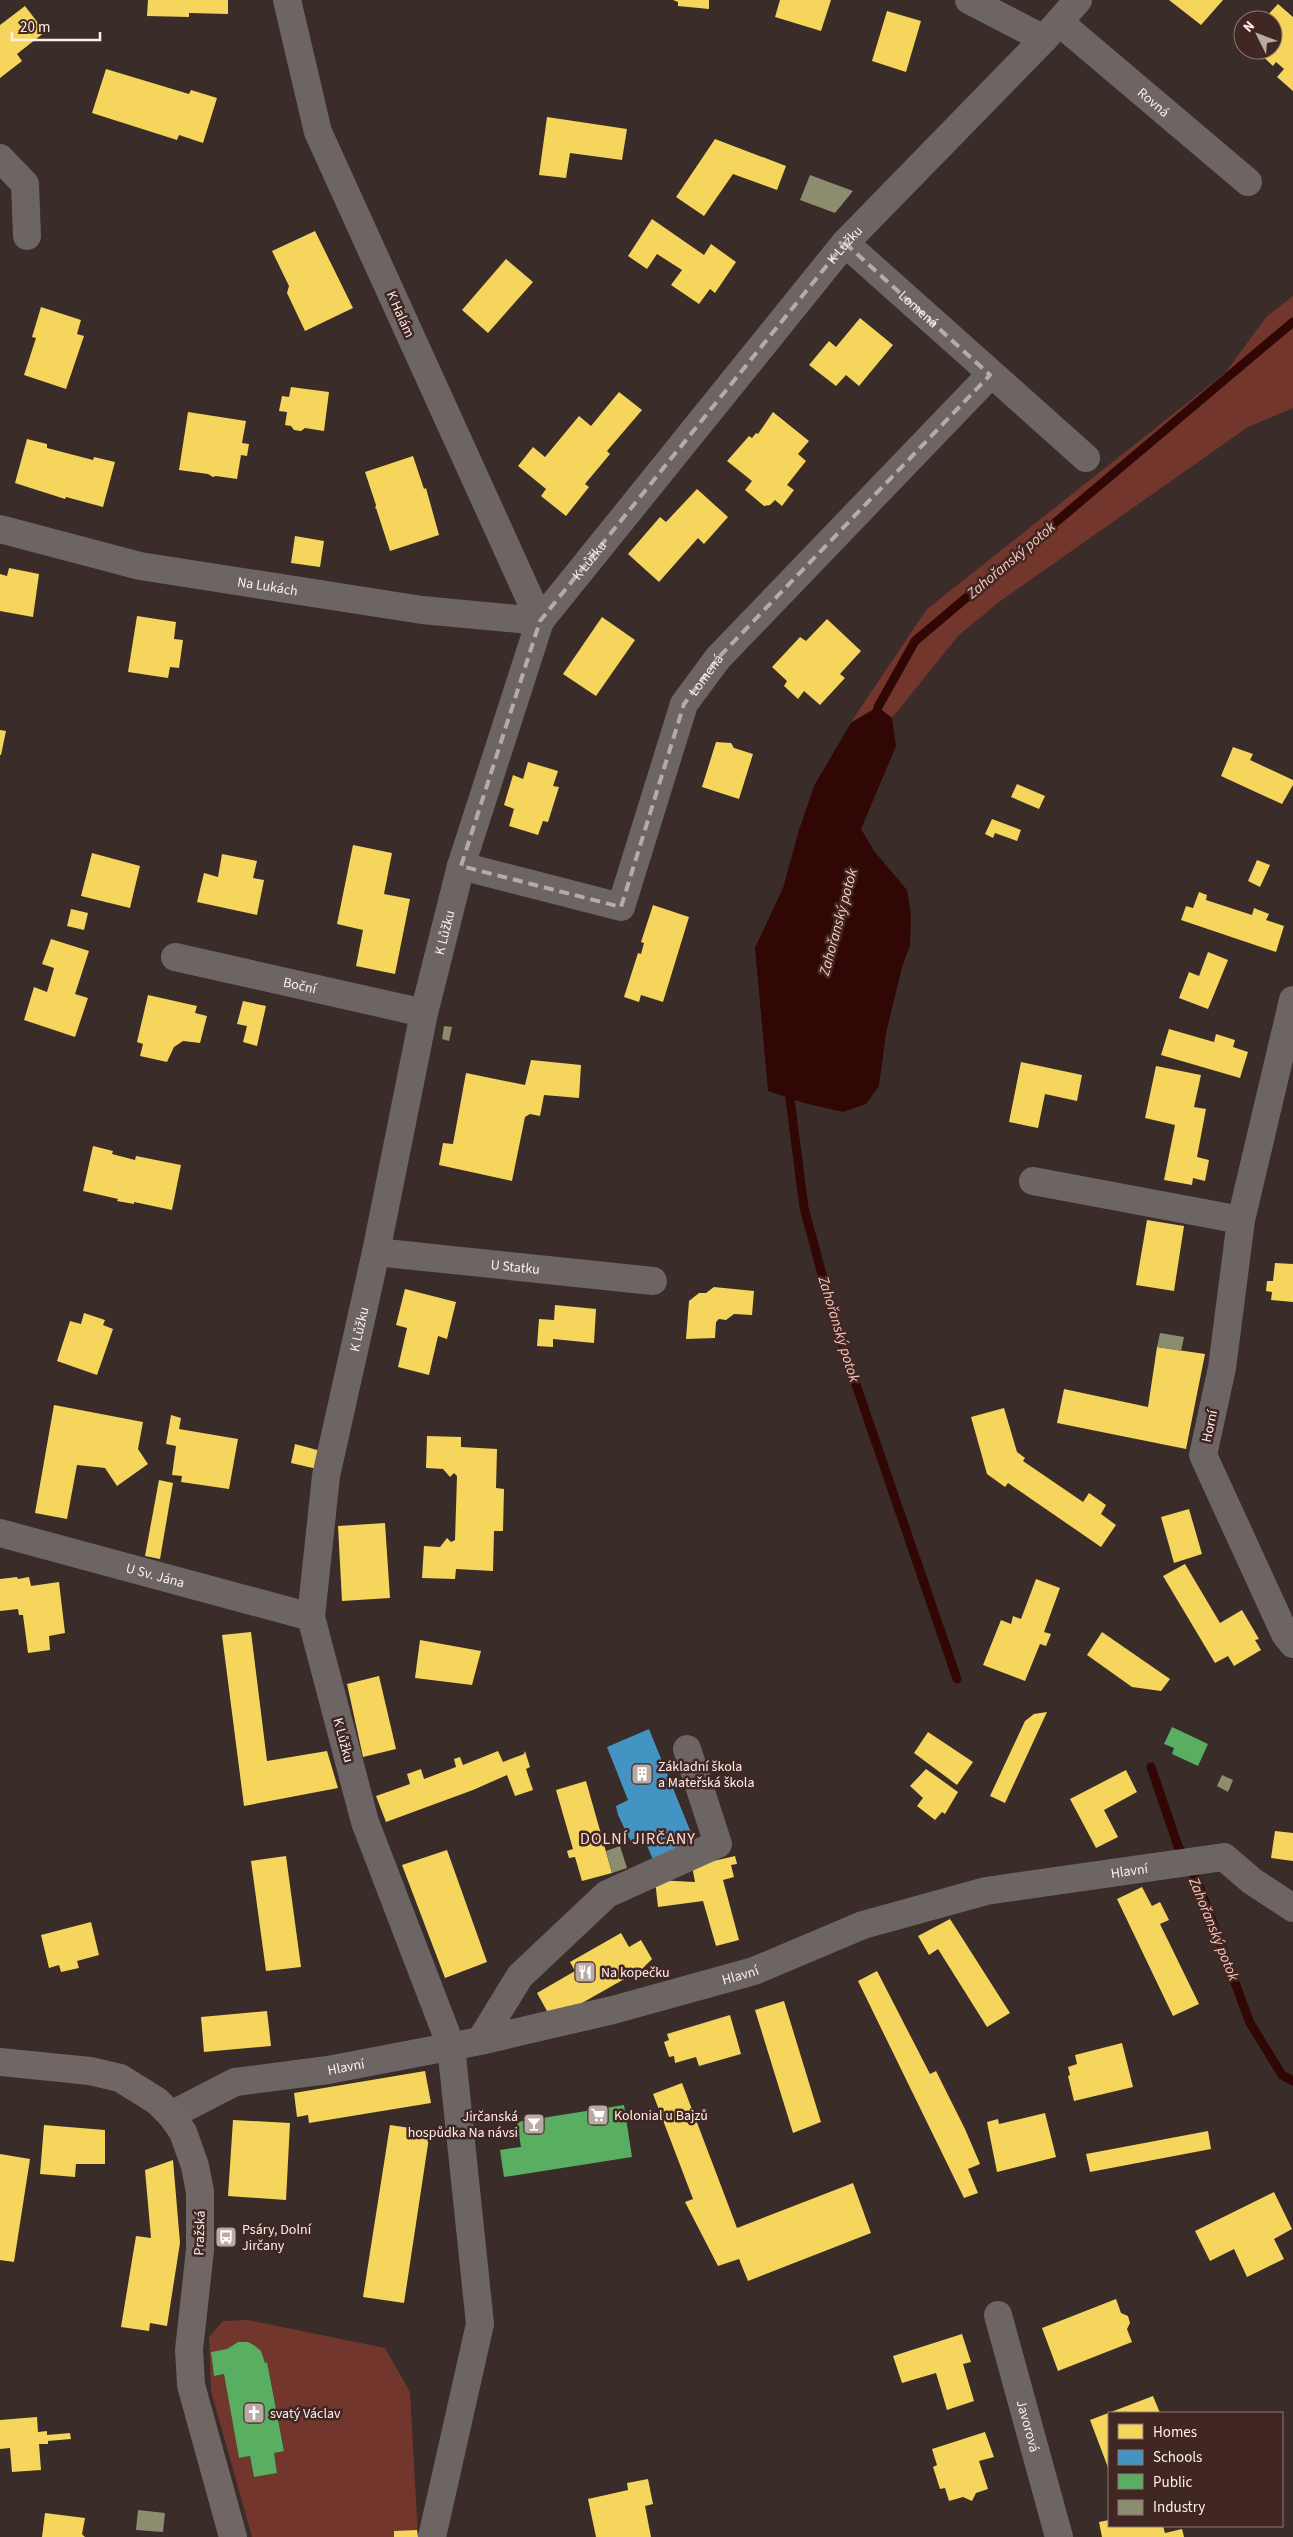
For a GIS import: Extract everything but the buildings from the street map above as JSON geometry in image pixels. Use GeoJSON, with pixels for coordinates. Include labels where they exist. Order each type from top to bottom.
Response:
{"type":"FeatureCollection","features":[{"type":"Feature","properties":{"kind":"main road","name":"Pražská"},"geometry":{"type":"LineString","coordinates":[[0,2062],[90,2071],[120,2078],[141,2089],[172,2115],[188,2144],[200,2192],[200,2250],[189,2350],[191,2385],[233,2537]]}},
{"type":"Feature","properties":{"kind":"street","name":"K Halám"},"geometry":{"type":"LineString","coordinates":[[286,0],[318,132],[540,620]]}},
{"type":"Feature","properties":{"kind":"street","name":"Rovná"},"geometry":{"type":"LineString","coordinates":[[969,0],[1051,30],[1248,182]]}},
{"type":"Feature","properties":{"kind":"street","name":"K Lůžku"},"geometry":{"type":"LineString","coordinates":[[432,2537],[480,2324],[451,2046],[365,1822],[312,1616],[326,1476],[376,1252],[424,1012],[461,866],[540,620],[845,243],[1078,0]]}},
{"type":"Feature","properties":{"kind":"street"},"geometry":{"type":"LineString","coordinates":[[0,158],[25,184],[27,236]]}},
{"type":"Feature","properties":{"kind":"street","name":"Lomená"},"geometry":{"type":"LineString","coordinates":[[845,243],[1086,458]]}},
{"type":"Feature","properties":{"kind":"street","name":"Lomená"},"geometry":{"type":"LineString","coordinates":[[461,866],[621,907],[684,704],[718,658],[990,374]]}},
{"type":"Feature","properties":{"kind":"street","name":"Na Lukách"},"geometry":{"type":"LineString","coordinates":[[0,529],[140,566],[422,610],[540,620]]}},
{"type":"Feature","properties":{"kind":"street","name":"Boční"},"geometry":{"type":"LineString","coordinates":[[175,957],[424,1012]]}},
{"type":"Feature","properties":{"kind":"street","name":"Horní"},"geometry":{"type":"LineString","coordinates":[[1293,1000],[1241,1220],[1222,1368],[1203,1456],[1285,1634],[1293,1644]]}},
{"type":"Feature","properties":{"kind":"street"},"geometry":{"type":"LineString","coordinates":[[1033,1181],[1241,1220]]}},
{"type":"Feature","properties":{"kind":"street","name":"U Statku"},"geometry":{"type":"LineString","coordinates":[[376,1252],[653,1281]]}},
{"type":"Feature","properties":{"kind":"street","name":"U Sv. Jána"},"geometry":{"type":"LineString","coordinates":[[0,1533],[312,1616]]}},
{"type":"Feature","properties":{"kind":"street"},"geometry":{"type":"LineString","coordinates":[[480,2041],[520,1976],[607,1894],[718,1844],[687,1749]]}},
{"type":"Feature","properties":{"kind":"street","name":"Hlavní"},"geometry":{"type":"LineString","coordinates":[[172,2115],[235,2082],[328,2070],[480,2041],[613,2010],[754,1971],[863,1925],[986,1891],[1224,1857],[1252,1881],[1293,1908]]}},
{"type":"Feature","properties":{"kind":"street","name":"Javorová"},"geometry":{"type":"LineString","coordinates":[[998,2315],[1059,2537]]}},
{"type":"Feature","properties":{"kind":"highlighted area"},"geometry":{"type":"Polygon","coordinates":[[[845,243],[990,375],[718,658],[684,704],[621,907],[461,866],[540,621],[845,243]]]}},
{"type":"Feature","properties":{"kind":"shaded area"},"geometry":{"type":"Polygon","coordinates":[[[1293,296],[1293,408],[1248,427],[999,602],[958,636],[892,718],[877,707],[851,722],[927,609],[1225,373],[1267,316],[1293,296]]]}},
{"type":"Feature","properties":{"kind":"shaded area"},"geometry":{"type":"Polygon","coordinates":[[[248,2320],[385,2348],[410,2392],[418,2537],[252,2537],[211,2391],[209,2337],[223,2321],[248,2320]],[[238,2342],[227,2349],[211,2352],[214,2376],[224,2374],[239,2458],[250,2456],[254,2477],[277,2473],[274,2453],[284,2450],[267,2362],[265,2363],[256,2347],[238,2342]]]}},
{"type":"Feature","properties":{"kind":"water"},"geometry":{"type":"Polygon","coordinates":[[[878,707],[892,718],[896,746],[861,829],[874,851],[907,890],[911,915],[910,946],[902,967],[886,1033],[879,1086],[866,1104],[843,1112],[804,1103],[768,1091],[755,948],[783,888],[799,830],[814,786],[851,723],[878,707]]]}},
{"type":"Feature","properties":{"kind":"waterway","name":"Zahořanský potok"},"geometry":{"type":"LineString","coordinates":[[876,719],[878,707],[915,641],[1293,322]]}},
{"type":"Feature","properties":{"kind":"waterway","name":"Zahořanský potok"},"geometry":{"type":"LineString","coordinates":[[793,1089],[790,1099],[804,1208],[837,1329],[957,1679]]}},
{"type":"Feature","properties":{"kind":"waterway","name":"Zahořanský potok"},"geometry":{"type":"LineString","coordinates":[[1151,1767],[1178,1846],[1198,1883],[1250,2023],[1282,2075],[1293,2081]]}},
{"type":"Feature","properties":{"kind":"place","name":"Základní škola a Mateřská škola"},"geometry":{"type":"Point","coordinates":[642,1774]}},
{"type":"Feature","properties":{"kind":"place","name":"Na kopečku"},"geometry":{"type":"Point","coordinates":[585,1972]}},
{"type":"Feature","properties":{"kind":"place","name":"Kolonial u Bajzů"},"geometry":{"type":"Point","coordinates":[598,2115]}},
{"type":"Feature","properties":{"kind":"place","name":"Jirčanská hospůdka Na návsi"},"geometry":{"type":"Point","coordinates":[534,2124]}},
{"type":"Feature","properties":{"kind":"place","name":"Psáry, Dolní Jirčany"},"geometry":{"type":"Point","coordinates":[226,2237]}},
{"type":"Feature","properties":{"kind":"place","name":"svatý Václav"},"geometry":{"type":"Point","coordinates":[254,2413]}},
{"type":"Feature","properties":{"kind":"district","name":"DOLNÍ JIRČANY"},"geometry":{"type":"Point","coordinates":[638,1838]}}]}
